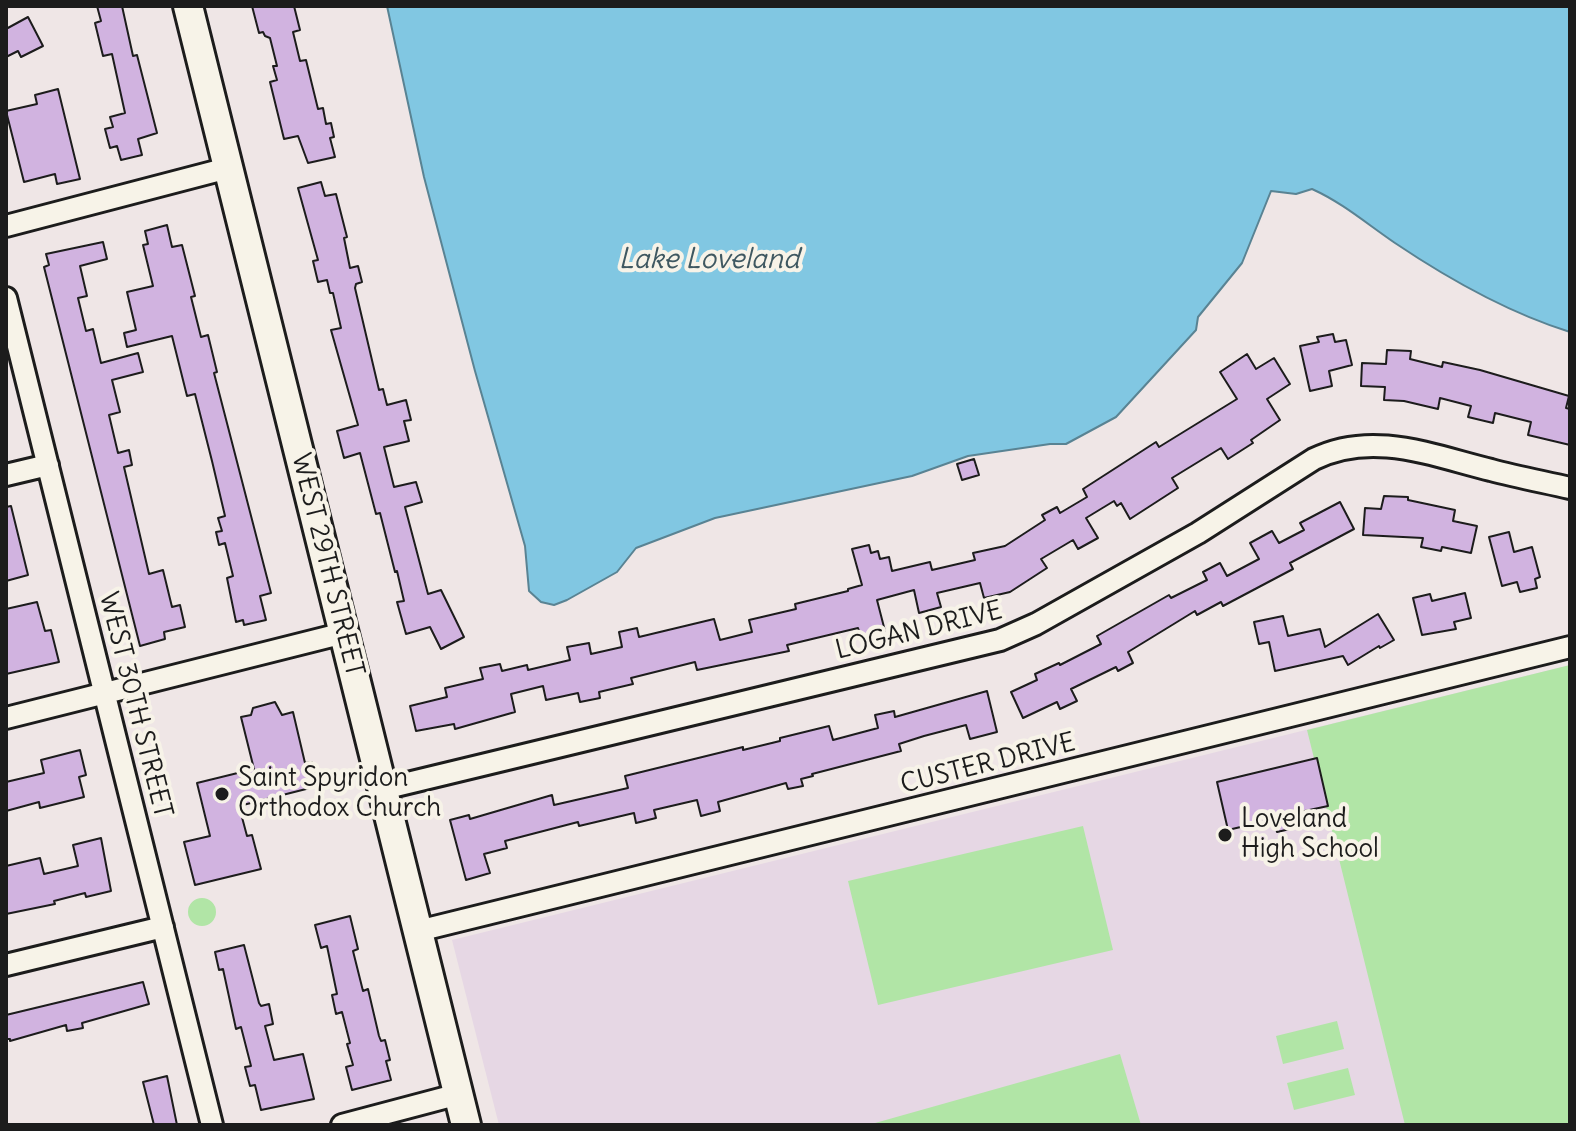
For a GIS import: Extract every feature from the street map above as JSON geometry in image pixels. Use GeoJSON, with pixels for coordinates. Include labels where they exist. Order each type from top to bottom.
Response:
{"type":"FeatureCollection","features":[{"type":"Feature","properties":{"kind":"main road","name":"WEST 29TH STREET"},"geometry":{"type":"LineString","coordinates":[[188,6],[466,1125]]}},
{"type":"Feature","properties":{"kind":"street"},"geometry":{"type":"LineString","coordinates":[[6,226],[228,168]]}},
{"type":"Feature","properties":{"kind":"street","name":"WEST 30TH STREET"},"geometry":{"type":"LineString","coordinates":[[6,298],[212,1125]]}},
{"type":"Feature","properties":{"kind":"street","name":"LOGAN DRIVE"},"geometry":{"type":"LineString","coordinates":[[383,789],[1000,640],[1036,624],[1198,533],[1314,459],[1333,452],[1369,447],[1410,448],[1570,488]]}},
{"type":"Feature","properties":{"kind":"street"},"geometry":{"type":"LineString","coordinates":[[6,475],[48,465]]}},
{"type":"Feature","properties":{"kind":"street"},"geometry":{"type":"LineString","coordinates":[[6,718],[344,633]]}},
{"type":"Feature","properties":{"kind":"street","name":"CUSTER DRIVE"},"geometry":{"type":"LineString","coordinates":[[418,931],[1570,647]]}},
{"type":"Feature","properties":{"kind":"street"},"geometry":{"type":"LineString","coordinates":[[6,965],[163,927]]}},
{"type":"Feature","properties":{"kind":"street"},"geometry":{"type":"LineString","coordinates":[[342,1125],[459,1094]]}},
{"type":"Feature","properties":{"kind":"shaded area","name":"Loveland High School"},"geometry":{"type":"Polygon","coordinates":[[[1570,665],[1570,1125],[499,1125],[452,940],[1570,665]]]}},
{"type":"Feature","properties":{"kind":"green space"},"geometry":{"type":"Polygon","coordinates":[[[1570,665],[1570,1125],[1405,1125],[1307,730],[1570,665]]]}},
{"type":"Feature","properties":{"kind":"green space"},"geometry":{"type":"Polygon","coordinates":[[[1083,826],[1113,950],[878,1005],[848,881],[1083,826]]]}},
{"type":"Feature","properties":{"kind":"green space"},"geometry":{"type":"Polygon","coordinates":[[[202,898],[212,902],[216,912],[212,922],[202,926],[192,922],[188,912],[192,902],[202,898]]]}},
{"type":"Feature","properties":{"kind":"green space"},"geometry":{"type":"Polygon","coordinates":[[[1337,1021],[1344,1049],[1283,1064],[1276,1036],[1337,1021]]]}},
{"type":"Feature","properties":{"kind":"green space"},"geometry":{"type":"Polygon","coordinates":[[[1120,1054],[1141,1125],[868,1125],[1120,1054]]]}},
{"type":"Feature","properties":{"kind":"green space"},"geometry":{"type":"Polygon","coordinates":[[[1348,1068],[1355,1095],[1294,1110],[1287,1083],[1348,1068]]]}},
{"type":"Feature","properties":{"kind":"water","name":"Lake Loveland"},"geometry":{"type":"Polygon","coordinates":[[[387,6],[1570,6],[1570,332],[1524,315],[1457,282],[1345,207],[1312,189],[1296,194],[1271,191],[1242,263],[1198,317],[1196,330],[1116,417],[1066,444],[968,456],[912,476],[715,518],[636,548],[617,572],[567,600],[554,605],[541,602],[529,591],[525,546],[424,177],[387,6]]]}},
{"type":"Feature","properties":{"kind":"building"},"geometry":{"type":"Polygon","coordinates":[[[97,6],[122,6],[133,56],[137,55],[157,133],[138,139],[142,155],[121,160],[117,146],[110,148],[105,129],[113,127],[110,117],[125,113],[112,54],[103,56],[95,23],[101,21],[97,6]]]}},
{"type":"Feature","properties":{"kind":"building"},"geometry":{"type":"Polygon","coordinates":[[[252,6],[294,6],[300,30],[293,32],[300,61],[306,60],[318,109],[323,108],[326,124],[331,123],[334,137],[330,138],[335,157],[308,163],[298,136],[284,139],[270,82],[277,80],[273,66],[277,66],[270,38],[263,32],[259,33],[252,6]]]}},
{"type":"Feature","properties":{"kind":"building"},"geometry":{"type":"Polygon","coordinates":[[[28,17],[43,46],[21,57],[18,51],[6,57],[6,29],[28,17]]]}},
{"type":"Feature","properties":{"kind":"building"},"geometry":{"type":"Polygon","coordinates":[[[58,89],[80,179],[57,184],[55,174],[24,182],[6,111],[37,104],[35,95],[58,89]]]}},
{"type":"Feature","properties":{"kind":"building"},"geometry":{"type":"Polygon","coordinates":[[[321,182],[325,196],[336,194],[347,237],[344,238],[350,268],[358,266],[362,282],[355,288],[379,390],[383,389],[387,405],[406,400],[411,420],[404,421],[409,441],[384,447],[394,487],[416,482],[422,502],[405,507],[428,594],[441,590],[464,637],[441,649],[430,627],[406,634],[397,602],[404,601],[397,571],[380,513],[376,514],[360,453],[344,458],[337,431],[358,425],[331,330],[341,328],[333,293],[330,293],[327,280],[318,282],[313,261],[318,260],[298,188],[321,182]]]}},
{"type":"Feature","properties":{"kind":"building"},"geometry":{"type":"Polygon","coordinates":[[[167,225],[172,247],[182,245],[195,296],[191,297],[201,337],[208,335],[217,372],[214,373],[271,593],[260,596],[266,620],[244,625],[243,620],[236,622],[227,578],[233,576],[225,543],[219,545],[216,532],[222,531],[218,518],[225,516],[212,461],[195,394],[187,396],[172,336],[127,347],[124,333],[136,330],[127,292],[153,286],[143,245],[148,244],[145,231],[167,225]]]}},
{"type":"Feature","properties":{"kind":"building"},"geometry":{"type":"Polygon","coordinates":[[[103,242],[107,259],[80,266],[87,296],[78,298],[86,331],[93,329],[101,363],[138,353],[143,372],[112,380],[120,412],[109,415],[118,453],[129,450],[132,465],[124,467],[149,574],[163,570],[172,607],[180,605],[185,627],[164,632],[165,639],[140,646],[44,267],[49,265],[46,254],[103,242]]]}},
{"type":"Feature","properties":{"kind":"building"},"geometry":{"type":"Polygon","coordinates":[[[1333,334],[1335,342],[1346,340],[1352,365],[1329,371],[1332,386],[1310,391],[1300,346],[1319,342],[1317,337],[1333,334]]]}},
{"type":"Feature","properties":{"kind":"building"},"geometry":{"type":"Polygon","coordinates":[[[1387,350],[1411,351],[1410,359],[1442,367],[1443,362],[1480,370],[1569,396],[1566,408],[1570,409],[1570,445],[1528,435],[1531,422],[1495,413],[1493,423],[1468,417],[1471,406],[1440,398],[1438,409],[1384,400],[1385,387],[1361,386],[1362,363],[1386,364],[1387,350]]]}},
{"type":"Feature","properties":{"kind":"building"},"geometry":{"type":"Polygon","coordinates":[[[1247,354],[1256,369],[1274,358],[1290,384],[1267,399],[1280,420],[1228,459],[1221,448],[1172,478],[1178,488],[1130,519],[1121,503],[1117,506],[1114,501],[1086,518],[1098,538],[1078,549],[1073,540],[1041,559],[1047,568],[1010,592],[984,598],[980,583],[937,593],[941,607],[919,613],[914,590],[877,600],[885,631],[861,637],[858,628],[787,645],[789,651],[697,670],[695,662],[631,678],[633,684],[599,692],[600,698],[580,702],[578,693],[546,700],[543,686],[511,694],[515,712],[455,729],[454,724],[416,731],[410,706],[447,697],[445,688],[483,679],[480,668],[500,664],[502,671],[527,665],[528,670],[570,660],[567,647],[589,643],[591,654],[622,647],[619,632],[637,628],[639,637],[714,619],[720,640],[752,632],[749,620],[796,609],[795,604],[862,585],[852,549],[869,545],[871,553],[878,551],[880,559],[889,557],[892,571],[930,562],[932,570],[975,560],[973,553],[1005,546],[1045,520],[1042,515],[1057,507],[1060,513],[1087,497],[1083,489],[1156,442],[1159,447],[1237,399],[1220,372],[1247,354]]]}},
{"type":"Feature","properties":{"kind":"building"},"geometry":{"type":"Polygon","coordinates":[[[974,459],[979,475],[962,480],[957,464],[974,459]]]}},
{"type":"Feature","properties":{"kind":"building"},"geometry":{"type":"Polygon","coordinates":[[[1384,496],[1408,497],[1408,500],[1455,510],[1453,521],[1477,526],[1471,553],[1442,547],[1441,551],[1421,547],[1423,538],[1363,535],[1365,508],[1381,509],[1384,496]]]}},
{"type":"Feature","properties":{"kind":"building"},"geometry":{"type":"Polygon","coordinates":[[[1340,502],[1354,529],[1290,563],[1293,569],[1223,606],[1221,602],[1197,615],[1195,611],[1128,652],[1133,663],[1118,671],[1116,667],[1071,689],[1077,701],[1060,709],[1057,702],[1023,718],[1011,692],[1037,680],[1035,674],[1101,644],[1097,636],[1169,595],[1171,598],[1207,580],[1203,572],[1220,563],[1227,576],[1259,559],[1250,543],[1272,531],[1279,543],[1304,530],[1300,523],[1340,502]]]}},
{"type":"Feature","properties":{"kind":"building"},"geometry":{"type":"Polygon","coordinates":[[[11,506],[28,575],[6,581],[6,507],[11,506]]]}},
{"type":"Feature","properties":{"kind":"building"},"geometry":{"type":"Polygon","coordinates":[[[1509,532],[1514,552],[1532,547],[1540,577],[1535,579],[1537,588],[1520,592],[1517,582],[1502,586],[1489,537],[1509,532]]]}},
{"type":"Feature","properties":{"kind":"building"},"geometry":{"type":"Polygon","coordinates":[[[1465,593],[1471,618],[1454,622],[1456,629],[1422,635],[1413,598],[1430,594],[1432,601],[1465,593]]]}},
{"type":"Feature","properties":{"kind":"building"},"geometry":{"type":"Polygon","coordinates":[[[37,602],[45,631],[51,630],[59,662],[6,674],[6,609],[37,602]]]}},
{"type":"Feature","properties":{"kind":"building"},"geometry":{"type":"Polygon","coordinates":[[[1378,614],[1394,640],[1380,648],[1348,665],[1343,656],[1275,671],[1269,642],[1259,644],[1254,622],[1283,616],[1288,636],[1320,629],[1325,647],[1378,614]]]}},
{"type":"Feature","properties":{"kind":"building"},"geometry":{"type":"Polygon","coordinates":[[[987,691],[997,732],[970,739],[966,725],[924,736],[899,744],[901,751],[812,774],[801,779],[803,786],[788,789],[786,783],[718,802],[720,811],[701,816],[697,800],[654,810],[656,818],[636,823],[634,813],[579,826],[578,822],[505,841],[507,848],[484,854],[490,873],[466,880],[450,820],[469,815],[470,819],[552,795],[554,805],[628,788],[625,776],[780,741],[780,738],[829,726],[833,740],[878,728],[875,715],[894,711],[895,717],[987,691]]]}},
{"type":"Feature","properties":{"kind":"building","name":"Saint Spyridon Orthodox Church"},"geometry":{"type":"Polygon","coordinates":[[[275,702],[282,715],[293,712],[305,763],[312,762],[318,786],[239,806],[247,836],[252,835],[261,869],[195,885],[184,842],[210,836],[197,783],[254,769],[241,717],[251,715],[253,708],[275,702]]]}},
{"type":"Feature","properties":{"kind":"building"},"geometry":{"type":"Polygon","coordinates":[[[80,750],[86,775],[79,777],[84,797],[40,808],[39,802],[6,811],[6,782],[44,773],[41,760],[80,750]]]}},
{"type":"Feature","properties":{"kind":"building"},"geometry":{"type":"Polygon","coordinates":[[[1317,758],[1328,806],[1300,812],[1303,826],[1277,832],[1274,819],[1228,830],[1217,782],[1317,758]]]}},
{"type":"Feature","properties":{"kind":"building"},"geometry":{"type":"Polygon","coordinates":[[[101,838],[111,891],[86,897],[85,893],[54,901],[55,904],[6,914],[6,866],[40,858],[44,874],[78,866],[73,845],[101,838]]]}},
{"type":"Feature","properties":{"kind":"building"},"geometry":{"type":"Polygon","coordinates":[[[350,916],[358,949],[353,951],[363,991],[368,989],[379,1036],[381,1041],[385,1040],[391,1080],[352,1090],[346,1067],[353,1065],[347,1044],[350,1043],[342,1012],[336,1014],[332,995],[337,994],[327,946],[321,948],[315,925],[350,916]]]}},
{"type":"Feature","properties":{"kind":"building"},"geometry":{"type":"Polygon","coordinates":[[[244,945],[259,1003],[261,1006],[269,1004],[273,1024],[265,1026],[274,1060],[303,1054],[314,1099],[261,1110],[255,1085],[250,1086],[245,1067],[251,1066],[241,1027],[236,1029],[223,969],[219,970],[215,952],[244,945]]]}},
{"type":"Feature","properties":{"kind":"building"},"geometry":{"type":"Polygon","coordinates":[[[143,982],[149,1004],[82,1023],[83,1028],[67,1031],[66,1025],[10,1041],[6,1039],[6,1015],[143,982]]]}},
{"type":"Feature","properties":{"kind":"building"},"geometry":{"type":"Polygon","coordinates":[[[167,1076],[177,1125],[154,1125],[143,1082],[167,1076]]]}},
{"type":"Feature","properties":{"kind":"place","name":"Saint Spyridon Orthodox Church"},"geometry":{"type":"Point","coordinates":[222,794]}},
{"type":"Feature","properties":{"kind":"place","name":"Loveland High School"},"geometry":{"type":"Point","coordinates":[1225,835]}}]}
